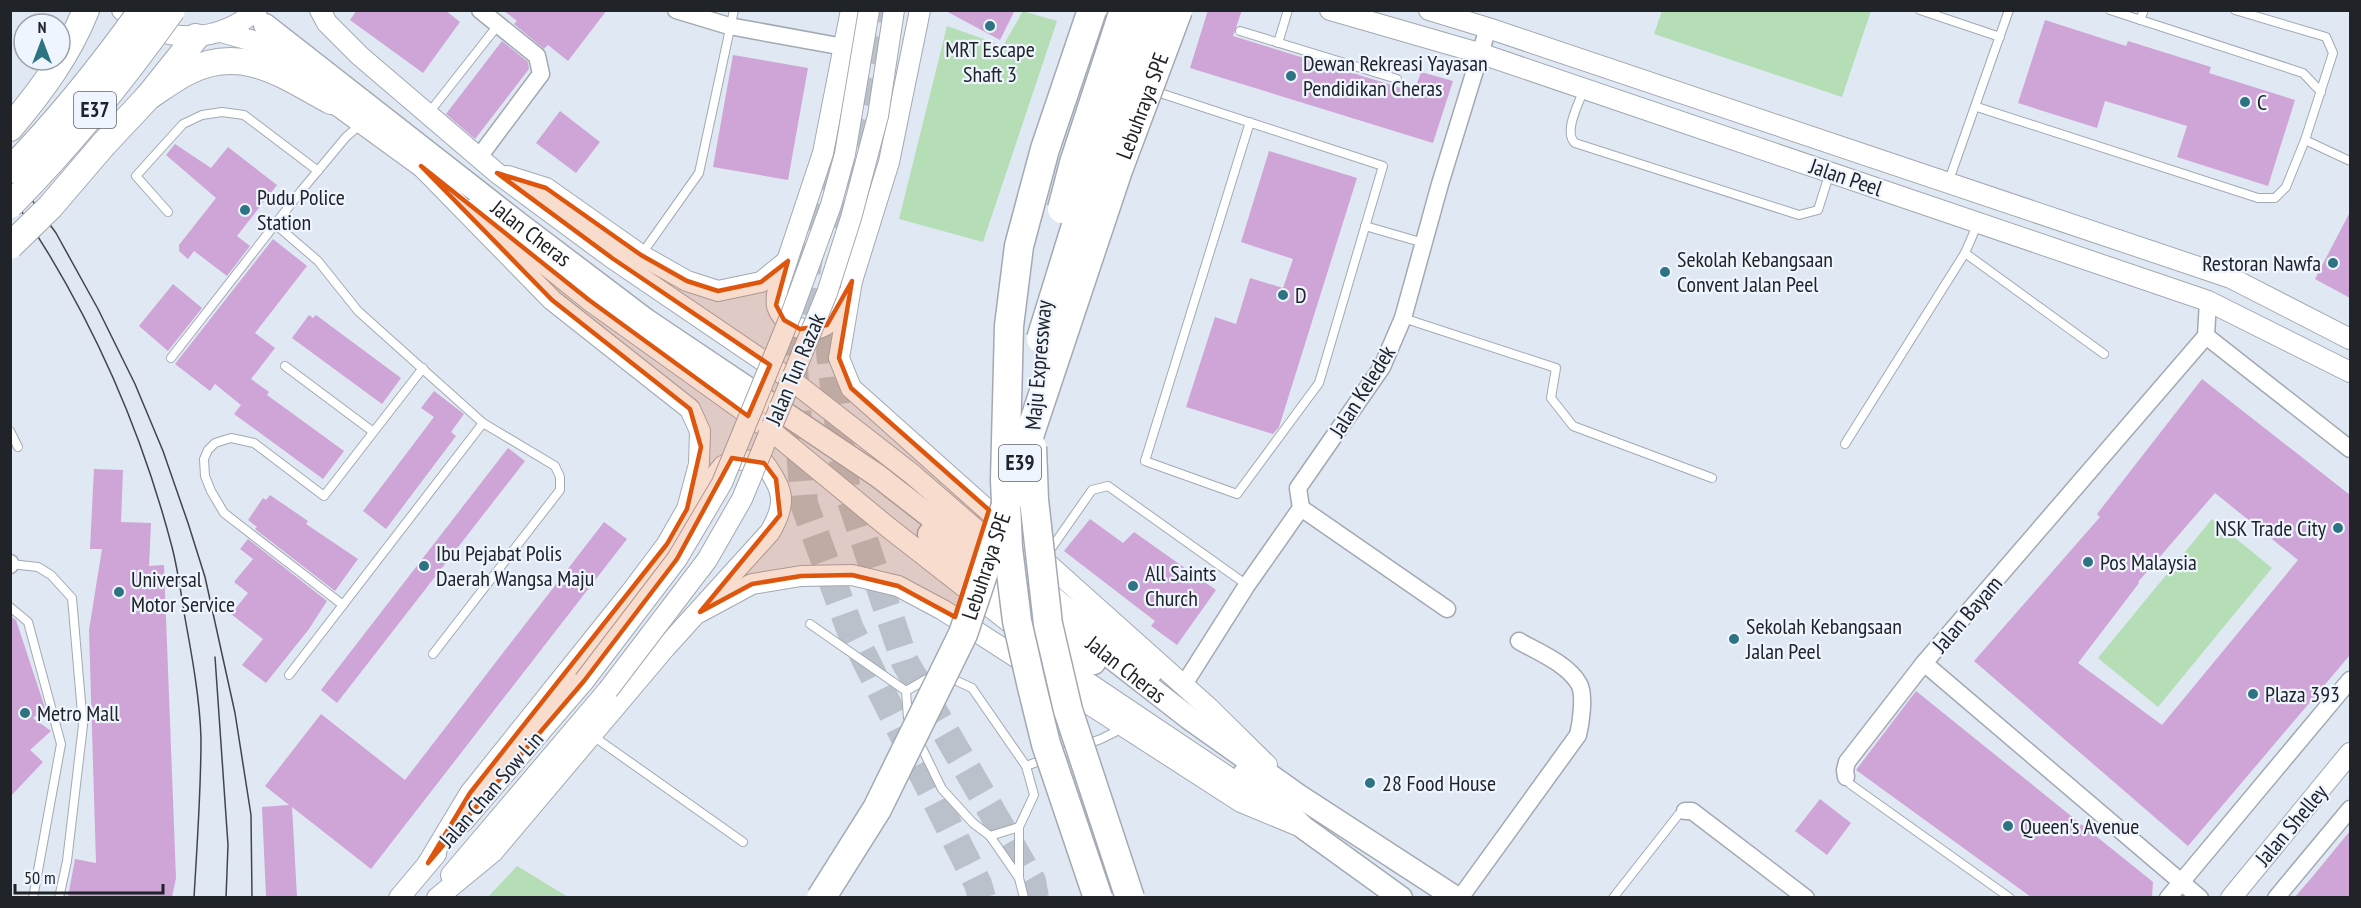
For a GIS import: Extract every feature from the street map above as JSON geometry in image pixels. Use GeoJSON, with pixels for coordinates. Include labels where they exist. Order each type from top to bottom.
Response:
{"type":"FeatureCollection","features":[{"type":"Feature","properties":{"kind":"highway","name":"Maju Expressway"},"geometry":{"type":"LineString","coordinates":[[1092,10],[1045,149],[1019,246],[1010,326],[1005,480],[1008,548],[1017,621],[1046,744],[1098,897]]}},
{"type":"Feature","properties":{"kind":"highway","name":"Maju Expressway"},"geometry":{"type":"LineString","coordinates":[[1124,10],[1074,163],[1047,267],[1037,337],[1032,437],[1034,500],[1048,624],[1068,710],[1130,897]]}},
{"type":"Feature","properties":{"kind":"highway","name":"Lebuhraya SPE"},"geometry":{"type":"LineString","coordinates":[[802,897],[862,808],[952,628],[1095,164],[1153,10]]}},
{"type":"Feature","properties":{"kind":"highway","name":"Lebuhraya SPE"},"geometry":{"type":"LineString","coordinates":[[820,897],[877,809],[963,634],[1118,170],[1178,10]]}},
{"type":"Feature","properties":{"kind":"main road"},"geometry":{"type":"LineString","coordinates":[[10,128],[47,83],[75,38],[86,10]]}},
{"type":"Feature","properties":{"kind":"main road","name":"E37"},"geometry":{"type":"LineString","coordinates":[[10,170],[114,49],[142,10]]}},
{"type":"Feature","properties":{"kind":"main road","name":"E37"},"geometry":{"type":"LineString","coordinates":[[10,204],[45,170],[135,63],[172,10]]}},
{"type":"Feature","properties":{"kind":"main road","name":"Jalan Cheras"},"geometry":{"type":"LineString","coordinates":[[261,18],[518,224],[646,320],[878,476],[1189,718],[1299,796],[1458,897]]}},
{"type":"Feature","properties":{"kind":"main road"},"geometry":{"type":"LineString","coordinates":[[10,246],[50,207],[148,97],[196,37]]}},
{"type":"Feature","properties":{"kind":"main road"},"geometry":{"type":"LineString","coordinates":[[148,97],[187,72],[212,63],[235,60],[273,69],[331,101]]}},
{"type":"Feature","properties":{"kind":"main road","name":"Jalan Cheras"},"geometry":{"type":"LineString","coordinates":[[806,426],[991,586],[1260,786],[1304,828],[1401,897]]}},
{"type":"Feature","properties":{"kind":"street"},"geometry":{"type":"LineString","coordinates":[[122,10],[137,23],[165,35],[196,37],[221,32],[244,22],[261,18]]}},
{"type":"Feature","properties":{"kind":"street"},"geometry":{"type":"LineString","coordinates":[[320,10],[327,23],[360,56],[497,173],[612,258],[790,379],[912,474],[1062,604],[1196,707],[1299,796]]}},
{"type":"Feature","properties":{"kind":"street"},"geometry":{"type":"LineString","coordinates":[[479,157],[541,74],[537,56],[480,10]]}},
{"type":"Feature","properties":{"kind":"street"},"geometry":{"type":"LineString","coordinates":[[676,10],[731,18],[844,47]]}},
{"type":"Feature","properties":{"kind":"street"},"geometry":{"type":"LineString","coordinates":[[851,10],[823,153],[778,288],[776,305],[784,320],[800,329],[827,325],[839,311],[852,281],[889,162],[920,10]]}},
{"type":"Feature","properties":{"kind":"street","name":"Jalan Tun Razak"},"geometry":{"type":"LineString","coordinates":[[584,681],[677,559],[722,483],[796,301],[831,205],[842,164],[869,10]]}},
{"type":"Feature","properties":{"kind":"street","name":"Jalan Tun Razak"},"geometry":{"type":"LineString","coordinates":[[608,690],[707,560],[742,499],[827,293],[851,218],[878,116],[894,10]]}},
{"type":"Feature","properties":{"kind":"street","name":"Jalan Peel"},"geometry":{"type":"LineString","coordinates":[[1330,10],[1479,53],[2208,301],[2350,372]]}},
{"type":"Feature","properties":{"kind":"street","name":"Jalan Peel"},"geometry":{"type":"LineString","coordinates":[[1430,10],[2231,278],[2350,339]]}},
{"type":"Feature","properties":{"kind":"street","name":"Jalan Keledek"},"geometry":{"type":"LineString","coordinates":[[1183,686],[1247,585],[1301,508],[1298,488],[1382,367],[1403,318],[1488,28]]}},
{"type":"Feature","properties":{"kind":"street"},"geometry":{"type":"LineString","coordinates":[[221,32],[257,42],[276,53],[331,101],[421,166],[589,300],[769,429],[889,528],[1081,678],[1304,828]]}},
{"type":"Feature","properties":{"kind":"street"},"geometry":{"type":"LineString","coordinates":[[421,166],[552,300],[690,410],[700,431],[701,447],[695,485],[687,509]]}},
{"type":"Feature","properties":{"kind":"street"},"geometry":{"type":"LineString","coordinates":[[497,173],[546,188],[641,255],[687,281],[718,291],[761,282],[788,261]]}},
{"type":"Feature","properties":{"kind":"street"},"geometry":{"type":"LineString","coordinates":[[852,281],[839,358],[851,388],[1044,558],[1209,708],[1299,796]]}},
{"type":"Feature","properties":{"kind":"street"},"geometry":{"type":"LineString","coordinates":[[2208,301],[2206,336],[2350,449]]}},
{"type":"Feature","properties":{"kind":"street","name":"Jalan Bayam"},"geometry":{"type":"LineString","coordinates":[[2200,897],[1924,663],[2206,336]]}},
{"type":"Feature","properties":{"kind":"street"},"geometry":{"type":"LineString","coordinates":[[428,863],[470,793],[631,592],[667,544],[687,509],[723,466],[737,459],[764,463],[776,479],[782,498],[780,515],[770,532],[665,648],[493,852],[437,897]]}},
{"type":"Feature","properties":{"kind":"street"},"geometry":{"type":"LineString","coordinates":[[1301,508],[1447,609]]}},
{"type":"Feature","properties":{"kind":"street"},"geometry":{"type":"LineString","coordinates":[[700,612],[752,584],[801,576],[852,575],[898,586],[943,610],[1241,802],[1304,828]]}},
{"type":"Feature","properties":{"kind":"street"},"geometry":{"type":"LineString","coordinates":[[1458,897],[1578,735],[1581,720],[1580,685],[1565,669],[1519,641]]}},
{"type":"Feature","properties":{"kind":"street"},"geometry":{"type":"LineString","coordinates":[[1846,777],[1847,762],[1924,663]]}},
{"type":"Feature","properties":{"kind":"street"},"geometry":{"type":"LineString","coordinates":[[2168,897],[2350,680]]}},
{"type":"Feature","properties":{"kind":"street","name":"Jalan Chan Sow Lin"},"geometry":{"type":"LineString","coordinates":[[399,897],[584,681]]}},
{"type":"Feature","properties":{"kind":"street","name":"Jalan Chan Sow Lin"},"geometry":{"type":"LineString","coordinates":[[431,897],[608,690]]}},
{"type":"Feature","properties":{"kind":"street","name":"Jalan Shelley"},"geometry":{"type":"LineString","coordinates":[[2231,897],[2350,753]]}},
{"type":"Feature","properties":{"kind":"street"},"geometry":{"type":"LineString","coordinates":[[2276,897],[2350,809]]}},
{"type":"Feature","properties":{"kind":"street"},"geometry":{"type":"LineString","coordinates":[[1685,811],[1692,811],[1806,897]]}},
{"type":"Feature","properties":{"kind":"street"},"geometry":{"type":"LineString","coordinates":[[1364,871],[1383,897]]}},
{"type":"Feature","properties":{"kind":"lane"},"geometry":{"type":"LineString","coordinates":[[1278,43],[1288,10]]}},
{"type":"Feature","properties":{"kind":"lane"},"geometry":{"type":"LineString","coordinates":[[1920,10],[2000,37]]}},
{"type":"Feature","properties":{"kind":"lane"},"geometry":{"type":"LineString","coordinates":[[1948,183],[1977,107],[2009,10]]}},
{"type":"Feature","properties":{"kind":"lane"},"geometry":{"type":"LineString","coordinates":[[2110,10],[2303,73],[2321,92]]}},
{"type":"Feature","properties":{"kind":"lane"},"geometry":{"type":"LineString","coordinates":[[2140,20],[2144,10]]}},
{"type":"Feature","properties":{"kind":"lane"},"geometry":{"type":"LineString","coordinates":[[1977,107],[2258,198],[2275,198],[2286,187],[2305,140],[2333,53],[2326,38],[2235,10]]}},
{"type":"Feature","properties":{"kind":"lane"},"geometry":{"type":"LineString","coordinates":[[641,255],[699,173],[731,18]]}},
{"type":"Feature","properties":{"kind":"lane"},"geometry":{"type":"LineString","coordinates":[[428,114],[498,25]]}},
{"type":"Feature","properties":{"kind":"lane"},"geometry":{"type":"LineString","coordinates":[[1240,31],[1397,79]]}},
{"type":"Feature","properties":{"kind":"lane"},"geometry":{"type":"LineString","coordinates":[[1584,89],[1569,132],[1571,140],[1575,143],[1799,215],[1818,210],[1830,172]]}},
{"type":"Feature","properties":{"kind":"lane"},"geometry":{"type":"LineString","coordinates":[[1163,94],[1250,122],[1383,166],[1319,383],[1237,494],[1145,461],[1250,122]]}},
{"type":"Feature","properties":{"kind":"lane"},"geometry":{"type":"LineString","coordinates":[[168,212],[136,176],[183,124],[202,115],[222,112],[244,115],[318,171]]}},
{"type":"Feature","properties":{"kind":"lane"},"geometry":{"type":"LineString","coordinates":[[171,358],[318,171],[346,137],[362,123]]}},
{"type":"Feature","properties":{"kind":"lane"},"geometry":{"type":"LineString","coordinates":[[2305,140],[2350,161]]}},
{"type":"Feature","properties":{"kind":"lane"},"geometry":{"type":"LineString","coordinates":[[1845,444],[1965,253],[1979,222]]}},
{"type":"Feature","properties":{"kind":"lane"},"geometry":{"type":"LineString","coordinates":[[275,224],[318,261],[358,311],[483,423],[555,466],[560,477],[560,490],[433,654]]}},
{"type":"Feature","properties":{"kind":"lane"},"geometry":{"type":"LineString","coordinates":[[1365,226],[1424,243]]}},
{"type":"Feature","properties":{"kind":"lane"},"geometry":{"type":"LineString","coordinates":[[1965,253],[2104,354]]}},
{"type":"Feature","properties":{"kind":"lane"},"geometry":{"type":"LineString","coordinates":[[1403,318],[1556,368],[1551,398],[1573,426],[1712,478]]}},
{"type":"Feature","properties":{"kind":"lane"},"geometry":{"type":"LineString","coordinates":[[285,366],[372,431]]}},
{"type":"Feature","properties":{"kind":"lane"},"geometry":{"type":"LineString","coordinates":[[343,605],[224,513],[208,484],[204,459],[208,450],[215,443],[231,438],[254,443],[324,496],[423,368]]}},
{"type":"Feature","properties":{"kind":"lane"},"geometry":{"type":"LineString","coordinates":[[289,675],[483,423]]}},
{"type":"Feature","properties":{"kind":"lane"},"geometry":{"type":"LineString","coordinates":[[10,431],[18,447]]}},
{"type":"Feature","properties":{"kind":"lane"},"geometry":{"type":"LineString","coordinates":[[1044,558],[1092,490],[1108,486],[1247,585]]}},
{"type":"Feature","properties":{"kind":"lane"},"geometry":{"type":"LineString","coordinates":[[11,564],[38,567],[51,575],[72,598],[83,725],[67,861],[59,897]]}},
{"type":"Feature","properties":{"kind":"lane"},"geometry":{"type":"LineString","coordinates":[[10,607],[28,622],[61,744],[33,897]]}},
{"type":"Feature","properties":{"kind":"lane"},"geometry":{"type":"LineString","coordinates":[[810,624],[906,691]]}},
{"type":"Feature","properties":{"kind":"lane"},"geometry":{"type":"LineString","coordinates":[[906,691],[939,672],[972,688],[1026,766],[1034,795],[1019,827],[1019,879],[1024,897]]}},
{"type":"Feature","properties":{"kind":"lane"},"geometry":{"type":"LineString","coordinates":[[906,691],[908,718],[942,789],[973,824],[990,836],[1019,879]]}},
{"type":"Feature","properties":{"kind":"lane"},"geometry":{"type":"LineString","coordinates":[[1026,766],[1101,739],[1125,727]]}},
{"type":"Feature","properties":{"kind":"lane"},"geometry":{"type":"LineString","coordinates":[[593,736],[743,842]]}},
{"type":"Feature","properties":{"kind":"lane"},"geometry":{"type":"LineString","coordinates":[[1846,777],[1850,784],[2010,897]]}},
{"type":"Feature","properties":{"kind":"lane"},"geometry":{"type":"LineString","coordinates":[[1613,897],[1679,814],[1685,811]]}},
{"type":"Feature","properties":{"kind":"lane"},"geometry":{"type":"LineString","coordinates":[[990,836],[1019,827]]}},
{"type":"Feature","properties":{"kind":"highlighted area"},"geometry":{"type":"Polygon","coordinates":[[[421,166],[589,300],[748,416],[770,365],[612,258],[497,173],[546,188],[641,255],[687,281],[718,291],[761,282],[788,261],[776,305],[784,320],[800,329],[827,325],[852,281],[839,358],[851,388],[989,510],[955,617],[898,586],[852,575],[801,576],[752,584],[700,612],[780,515],[776,479],[764,463],[732,458],[677,559],[584,681],[428,863],[470,793],[667,544],[687,509],[701,447],[690,409],[552,300],[421,166]]]}},
{"type":"Feature","properties":{"kind":"green space"},"geometry":{"type":"Polygon","coordinates":[[[1023,11],[1057,21],[983,242],[899,219],[947,26],[1003,46],[1023,11]]]}},
{"type":"Feature","properties":{"kind":"green space"},"geometry":{"type":"Polygon","coordinates":[[[1662,11],[1871,11],[1842,97],[1654,34],[1662,11]]]}},
{"type":"Feature","properties":{"kind":"green space"},"geometry":{"type":"Polygon","coordinates":[[[2212,519],[2272,568],[2158,707],[2098,658],[2212,519]]]}},
{"type":"Feature","properties":{"kind":"green space"},"geometry":{"type":"Polygon","coordinates":[[[517,866],[568,897],[488,897],[517,866]]]}},
{"type":"Feature","properties":{"kind":"building"},"geometry":{"type":"Polygon","coordinates":[[[357,10],[445,10],[460,22],[423,73],[350,20],[357,10]]]}},
{"type":"Feature","properties":{"kind":"building"},"geometry":{"type":"Polygon","coordinates":[[[503,10],[607,10],[568,61],[548,45],[544,49],[514,24],[517,21],[503,10]]]}},
{"type":"Feature","properties":{"kind":"building","name":"MRT Escape Shaft 3"},"geometry":{"type":"Polygon","coordinates":[[[944,10],[1015,10],[1000,40],[944,10]]]}},
{"type":"Feature","properties":{"kind":"building","name":"Dewan Rekreasi Yayasan Pendidikan Cheras"},"geometry":{"type":"Polygon","coordinates":[[[1208,10],[1242,10],[1233,36],[1414,92],[1421,72],[1453,81],[1433,143],[1190,68],[1208,10]]]}},
{"type":"Feature","properties":{"kind":"building","name":"C"},"geometry":{"type":"Polygon","coordinates":[[[2045,20],[2126,46],[2128,41],[2211,67],[2209,73],[2295,100],[2268,186],[2177,157],[2187,126],[2105,101],[2097,128],[2018,103],[2045,20]]]}},
{"type":"Feature","properties":{"kind":"building"},"geometry":{"type":"Polygon","coordinates":[[[502,41],[528,62],[529,69],[475,139],[446,114],[502,41]]]}},
{"type":"Feature","properties":{"kind":"building"},"geometry":{"type":"Polygon","coordinates":[[[733,55],[808,68],[788,180],[713,167],[733,55]]]}},
{"type":"Feature","properties":{"kind":"building"},"geometry":{"type":"Polygon","coordinates":[[[560,111],[600,142],[576,173],[536,143],[560,111]]]}},
{"type":"Feature","properties":{"kind":"building","name":"Pudu Police Station"},"geometry":{"type":"Polygon","coordinates":[[[175,144],[211,168],[228,147],[277,185],[237,236],[250,246],[227,276],[194,251],[188,259],[179,251],[179,245],[216,198],[166,155],[175,144]]]}},
{"type":"Feature","properties":{"kind":"building","name":"D"},"geometry":{"type":"Polygon","coordinates":[[[1269,151],[1357,178],[1279,427],[1273,434],[1186,407],[1215,317],[1236,324],[1250,278],[1283,288],[1293,259],[1241,242],[1269,151]]]}},
{"type":"Feature","properties":{"kind":"building"},"geometry":{"type":"Polygon","coordinates":[[[2350,212],[2350,298],[2315,279],[2350,212]]]}},
{"type":"Feature","properties":{"kind":"building"},"geometry":{"type":"Polygon","coordinates":[[[273,239],[307,266],[255,333],[275,348],[251,379],[269,392],[267,395],[344,451],[323,479],[234,414],[241,405],[215,384],[210,391],[175,364],[273,239]]]}},
{"type":"Feature","properties":{"kind":"building"},"geometry":{"type":"Polygon","coordinates":[[[173,284],[202,308],[168,351],[139,326],[173,284]]]}},
{"type":"Feature","properties":{"kind":"building"},"geometry":{"type":"Polygon","coordinates":[[[309,315],[313,318],[316,315],[401,378],[382,404],[292,338],[309,315]]]}},
{"type":"Feature","properties":{"kind":"building","name":"Plaza 393"},"geometry":{"type":"Polygon","coordinates":[[[2202,379],[2350,495],[2350,655],[2188,846],[1974,661],[2100,517],[2097,514],[2202,379]],[[2215,493],[2138,582],[2078,663],[2162,725],[2298,560],[2215,493]]]}},
{"type":"Feature","properties":{"kind":"building"},"geometry":{"type":"Polygon","coordinates":[[[434,391],[464,414],[451,432],[456,436],[386,529],[363,511],[434,417],[421,408],[434,391]]]}},
{"type":"Feature","properties":{"kind":"building"},"geometry":{"type":"Polygon","coordinates":[[[508,448],[525,461],[337,703],[321,690],[508,448]]]}},
{"type":"Feature","properties":{"kind":"building"},"geometry":{"type":"Polygon","coordinates":[[[94,469],[123,470],[121,522],[151,523],[149,566],[164,565],[176,878],[172,897],[68,897],[75,859],[96,863],[89,630],[102,549],[90,549],[94,469]]]}},
{"type":"Feature","properties":{"kind":"building"},"geometry":{"type":"Polygon","coordinates":[[[270,495],[308,521],[306,524],[358,559],[335,591],[255,529],[257,527],[248,520],[263,498],[266,500],[270,495]]]}},
{"type":"Feature","properties":{"kind":"building"},"geometry":{"type":"Polygon","coordinates":[[[1090,519],[1123,543],[1134,532],[1216,590],[1177,645],[1151,626],[1155,621],[1064,551],[1090,519]]]}},
{"type":"Feature","properties":{"kind":"building"},"geometry":{"type":"Polygon","coordinates":[[[604,522],[627,539],[371,869],[292,807],[297,897],[266,897],[262,807],[289,805],[265,786],[321,714],[405,780],[604,522]]]}},
{"type":"Feature","properties":{"kind":"building"},"geometry":{"type":"Polygon","coordinates":[[[248,539],[327,601],[309,629],[266,683],[242,665],[263,639],[231,614],[248,593],[234,582],[253,559],[240,549],[248,539]]]}},
{"type":"Feature","properties":{"kind":"building","name":"Metro Mall"},"geometry":{"type":"Polygon","coordinates":[[[10,616],[16,620],[45,708],[33,718],[51,731],[30,750],[43,762],[10,797],[10,616]]]}},
{"type":"Feature","properties":{"kind":"building","name":"Queen's Avenue"},"geometry":{"type":"Polygon","coordinates":[[[1916,691],[2153,882],[2152,897],[2031,897],[1856,770],[1916,691]]]}},
{"type":"Feature","properties":{"kind":"building"},"geometry":{"type":"Polygon","coordinates":[[[1820,799],[1851,823],[1827,855],[1795,831],[1820,799]]]}},
{"type":"Feature","properties":{"kind":"building"},"geometry":{"type":"Polygon","coordinates":[[[2350,831],[2350,897],[2295,897],[2313,876],[2350,831]]]}},
{"type":"Feature","properties":{"kind":"tunnel"},"geometry":{"type":"LineString","coordinates":[[841,229],[883,10]]}},
{"type":"Feature","properties":{"kind":"tunnel"},"geometry":{"type":"LineString","coordinates":[[825,162],[793,353],[804,504],[850,629],[978,884],[982,898]]}},
{"type":"Feature","properties":{"kind":"tunnel"},"geometry":{"type":"LineString","coordinates":[[834,293],[830,353],[846,486],[905,662],[1032,881],[1035,898]]}},
{"type":"Feature","properties":{"kind":"tram line"},"geometry":{"type":"LineString","coordinates":[[10,170],[56,233],[98,309],[135,384],[163,451],[188,523],[205,577],[235,713],[251,815],[252,898]]}},
{"type":"Feature","properties":{"kind":"tram line"},"geometry":{"type":"LineString","coordinates":[[10,194],[62,277],[106,363],[143,454],[172,547],[193,663],[201,739],[194,898]]}},
{"type":"Feature","properties":{"kind":"tram line"},"geometry":{"type":"LineString","coordinates":[[215,657],[228,845],[226,898]]}},
{"type":"Feature","properties":{"kind":"place","name":"MRT Escape Shaft 3"},"geometry":{"type":"Point","coordinates":[990,26]}},
{"type":"Feature","properties":{"kind":"place","name":"Dewan Rekreasi Yayasan Pendidikan Cheras"},"geometry":{"type":"Point","coordinates":[1291,76]}},
{"type":"Feature","properties":{"kind":"place","name":"C"},"geometry":{"type":"Point","coordinates":[2245,102]}},
{"type":"Feature","properties":{"kind":"place","name":"Pudu Police Station"},"geometry":{"type":"Point","coordinates":[245,210]}},
{"type":"Feature","properties":{"kind":"place","name":"Restoran Nawfa"},"geometry":{"type":"Point","coordinates":[2333,263]}},
{"type":"Feature","properties":{"kind":"place","name":"Sekolah Kebangsaan Convent Jalan Peel"},"geometry":{"type":"Point","coordinates":[1665,272]}},
{"type":"Feature","properties":{"kind":"place","name":"D"},"geometry":{"type":"Point","coordinates":[1283,295]}},
{"type":"Feature","properties":{"kind":"place","name":"NSK Trade City"},"geometry":{"type":"Point","coordinates":[2338,528]}},
{"type":"Feature","properties":{"kind":"place","name":"Pos Malaysia"},"geometry":{"type":"Point","coordinates":[2088,562]}},
{"type":"Feature","properties":{"kind":"place","name":"Ibu Pejabat Polis Daerah Wangsa Maju"},"geometry":{"type":"Point","coordinates":[424,566]}},
{"type":"Feature","properties":{"kind":"place","name":"All Saints Church"},"geometry":{"type":"Point","coordinates":[1133,586]}},
{"type":"Feature","properties":{"kind":"place","name":"Universal Motor Service"},"geometry":{"type":"Point","coordinates":[119,592]}},
{"type":"Feature","properties":{"kind":"place","name":"Sekolah Kebangsaan Jalan Peel"},"geometry":{"type":"Point","coordinates":[1734,639]}},
{"type":"Feature","properties":{"kind":"place","name":"Plaza 393"},"geometry":{"type":"Point","coordinates":[2253,694]}},
{"type":"Feature","properties":{"kind":"place","name":"Metro Mall"},"geometry":{"type":"Point","coordinates":[25,713]}},
{"type":"Feature","properties":{"kind":"place","name":"28 Food House"},"geometry":{"type":"Point","coordinates":[1370,783]}},
{"type":"Feature","properties":{"kind":"place","name":"Queen's Avenue"},"geometry":{"type":"Point","coordinates":[2008,826]}}]}
